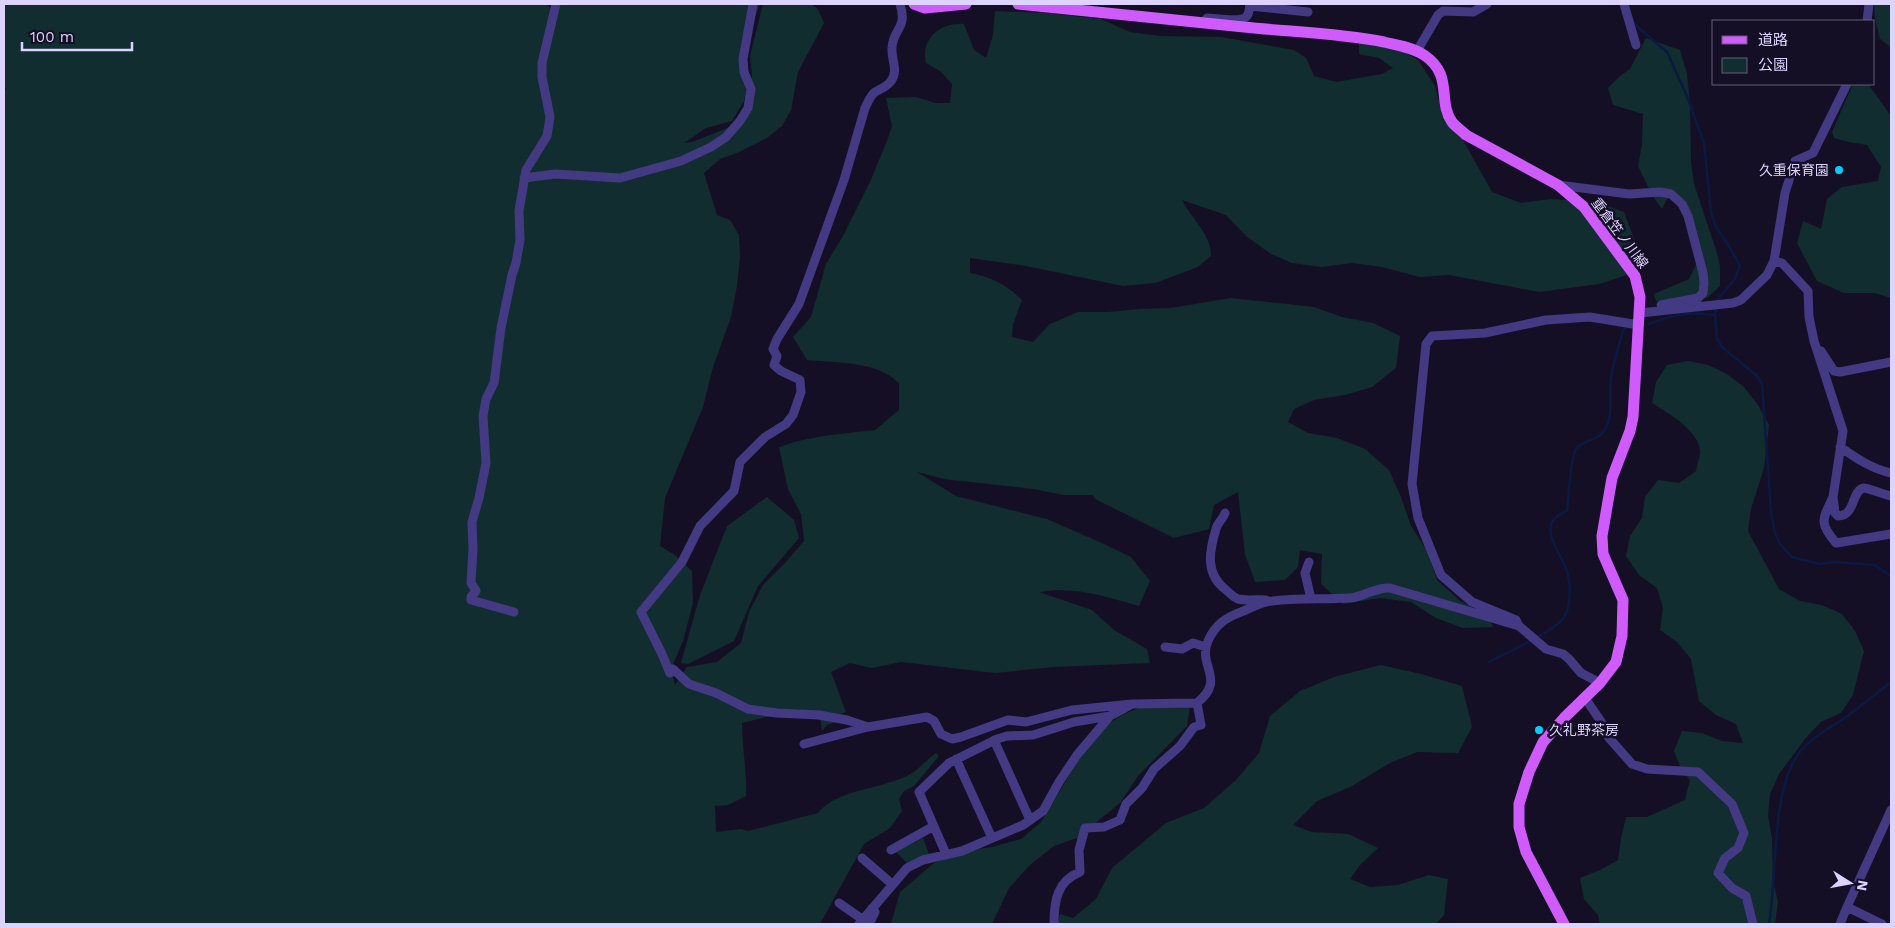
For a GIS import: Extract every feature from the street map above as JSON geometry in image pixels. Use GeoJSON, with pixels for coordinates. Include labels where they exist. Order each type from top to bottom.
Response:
{"type":"FeatureCollection","features":[{"type":"Feature","properties":{"kind":"main road"},"geometry":{"type":"LineString","coordinates":[[914,4],[925,8],[966,4]]}},
{"type":"Feature","properties":{"kind":"main road","name":"重倉笠ノ川線"},"geometry":{"type":"LineString","coordinates":[[1018,4],[1056,6],[1203,23],[1351,35],[1416,51],[1429,59],[1440,73],[1448,113],[1452,122],[1466,135],[1558,185],[1584,207],[1635,276],[1640,297],[1640,313],[1633,417],[1630,431],[1612,478],[1607,499],[1601,546],[1623,600],[1622,636],[1616,662],[1600,683],[1543,742],[1529,772],[1519,804],[1519,827],[1526,852],[1564,924]]}},
{"type":"Feature","properties":{"kind":"street"},"geometry":{"type":"LineString","coordinates":[[514,612],[471,600],[470,597],[476,591],[471,584],[472,522],[480,498],[486,463],[483,416],[486,399],[494,383],[501,328],[520,240],[519,211],[524,178],[526,170],[547,136],[550,117],[542,77],[542,63],[556,4]]}},
{"type":"Feature","properties":{"kind":"street"},"geometry":{"type":"LineString","coordinates":[[524,178],[555,174],[620,178],[681,161],[711,147],[726,137],[748,108],[751,89],[744,72],[742,59],[753,4]]}},
{"type":"Feature","properties":{"kind":"street"},"geometry":{"type":"LineString","coordinates":[[868,727],[846,720],[819,715],[777,714],[748,709],[716,693],[689,684],[673,669],[670,674],[641,612],[682,562],[700,526],[734,491],[740,462],[765,437],[786,424],[793,415],[801,392],[800,380],[781,371],[774,365],[777,356],[773,349],[777,339],[799,304],[844,180],[865,108],[870,98],[890,82],[894,74],[895,66],[892,46],[903,18],[900,4]]}},
{"type":"Feature","properties":{"kind":"street"},"geometry":{"type":"LineString","coordinates":[[1416,51],[1438,15],[1443,11],[1473,12],[1488,4]]}},
{"type":"Feature","properties":{"kind":"street"},"geometry":{"type":"LineString","coordinates":[[1624,4],[1636,45]]}},
{"type":"Feature","properties":{"kind":"street"},"geometry":{"type":"LineString","coordinates":[[1867,20],[1869,4]]}},
{"type":"Feature","properties":{"kind":"street"},"geometry":{"type":"LineString","coordinates":[[1203,23],[1208,18],[1238,20],[1244,18],[1248,15],[1250,5],[1308,12]]}},
{"type":"Feature","properties":{"kind":"street"},"geometry":{"type":"LineString","coordinates":[[1640,313],[1720,305],[1741,300],[1767,276],[1774,261],[1785,193],[1795,160],[1813,153],[1847,85]]}},
{"type":"Feature","properties":{"kind":"street"},"geometry":{"type":"LineString","coordinates":[[1558,185],[1629,194],[1660,192],[1671,194],[1682,204],[1688,216],[1703,273],[1703,293],[1698,298],[1653,306],[1640,313]]}},
{"type":"Feature","properties":{"kind":"street"},"geometry":{"type":"LineString","coordinates":[[1774,261],[1782,263],[1808,291],[1808,317],[1842,431],[1833,497],[1824,521],[1825,529],[1836,543],[1891,534]]}},
{"type":"Feature","properties":{"kind":"street"},"geometry":{"type":"LineString","coordinates":[[1519,626],[1516,620],[1472,602],[1442,575],[1418,518],[1412,484],[1426,344],[1432,336],[1485,333],[1546,320],[1590,317],[1639,325]]}},
{"type":"Feature","properties":{"kind":"street"},"geometry":{"type":"LineString","coordinates":[[1814,341],[1834,371],[1840,372],[1891,362]]}},
{"type":"Feature","properties":{"kind":"street"},"geometry":{"type":"LineString","coordinates":[[1840,447],[1878,470],[1891,474]]}},
{"type":"Feature","properties":{"kind":"street"},"geometry":{"type":"LineString","coordinates":[[1833,497],[1835,512],[1838,516],[1844,516],[1861,489],[1866,488],[1891,496]]}},
{"type":"Feature","properties":{"kind":"street"},"geometry":{"type":"LineString","coordinates":[[1225,513],[1222,522],[1216,527],[1210,558],[1214,579],[1226,591],[1240,599],[1273,601]]}},
{"type":"Feature","properties":{"kind":"street"},"geometry":{"type":"LineString","coordinates":[[1309,562],[1305,573],[1311,599]]}},
{"type":"Feature","properties":{"kind":"street"},"geometry":{"type":"LineString","coordinates":[[804,744],[868,727],[927,717],[934,721],[941,734],[952,739],[1008,720],[1026,722],[1072,710],[1132,704],[1197,703],[1205,696],[1212,683],[1206,647],[1215,627],[1221,622],[1264,602],[1351,598],[1382,588],[1390,588],[1519,626],[1541,645],[1551,652],[1563,654],[1569,658],[1581,673],[1600,683]]}},
{"type":"Feature","properties":{"kind":"street"},"geometry":{"type":"LineString","coordinates":[[1165,647],[1182,649],[1193,644],[1206,647]]}},
{"type":"Feature","properties":{"kind":"street"},"geometry":{"type":"LineString","coordinates":[[1585,698],[1609,738],[1632,764],[1647,769],[1698,772],[1732,804],[1744,833],[1738,848],[1725,858],[1718,872],[1732,888],[1746,896],[1753,924]]}},
{"type":"Feature","properties":{"kind":"street"},"geometry":{"type":"LineString","coordinates":[[1054,924],[1055,903],[1061,889],[1070,876],[1080,872],[1079,850],[1085,828],[1104,827],[1120,820],[1126,804],[1142,788],[1154,769],[1176,750],[1194,727],[1201,725],[1197,703]]}},
{"type":"Feature","properties":{"kind":"street"},"geometry":{"type":"LineString","coordinates":[[946,854],[919,792],[956,758],[1007,736],[1033,735],[1074,722],[1110,716],[1132,704]]}},
{"type":"Feature","properties":{"kind":"street"},"geometry":{"type":"LineString","coordinates":[[839,903],[863,923],[872,908],[907,868],[923,860],[962,851],[1023,825],[1043,811],[1077,755],[1110,716]]}},
{"type":"Feature","properties":{"kind":"street"},"geometry":{"type":"LineString","coordinates":[[994,740],[1030,820]]}},
{"type":"Feature","properties":{"kind":"street"},"geometry":{"type":"LineString","coordinates":[[956,758],[992,838]]}},
{"type":"Feature","properties":{"kind":"street"},"geometry":{"type":"LineString","coordinates":[[1840,924],[1891,810]]}},
{"type":"Feature","properties":{"kind":"street"},"geometry":{"type":"LineString","coordinates":[[891,850],[934,826]]}},
{"type":"Feature","properties":{"kind":"street"},"geometry":{"type":"LineString","coordinates":[[862,858],[892,884]]}},
{"type":"Feature","properties":{"kind":"street"},"geometry":{"type":"LineString","coordinates":[[1847,908],[1882,924]]}},
{"type":"Feature","properties":{"kind":"green space"},"geometry":{"type":"Polygon","coordinates":[[[4,4],[546,4],[552,10],[554,4],[760,4],[750,29],[743,69],[746,91],[744,101],[732,121],[706,128],[684,143],[692,142],[730,127],[742,117],[750,96],[752,75],[750,56],[763,4],[811,4],[818,9],[824,23],[798,72],[791,110],[782,126],[767,138],[720,159],[704,173],[717,215],[730,220],[739,235],[740,257],[731,317],[713,367],[703,407],[665,498],[660,546],[675,555],[692,571],[693,603],[683,641],[671,669],[675,685],[687,667],[717,662],[741,643],[749,612],[763,585],[804,541],[801,514],[788,489],[779,447],[823,436],[875,430],[899,410],[899,383],[890,376],[856,364],[807,360],[793,337],[811,317],[826,264],[843,236],[870,182],[887,141],[892,126],[886,98],[916,97],[935,103],[950,103],[952,84],[940,71],[926,63],[926,46],[940,29],[956,24],[964,24],[974,50],[986,58],[993,35],[995,11],[1046,13],[1101,19],[1130,32],[1160,36],[1221,37],[1294,50],[1306,58],[1314,76],[1336,82],[1382,74],[1393,68],[1379,58],[1359,54],[1359,42],[1392,45],[1418,60],[1435,86],[1442,115],[1462,138],[1492,192],[1521,203],[1552,199],[1596,202],[1624,212],[1635,241],[1627,275],[1599,284],[1539,292],[1449,275],[1420,277],[1382,267],[1352,263],[1322,267],[1292,263],[1271,254],[1246,236],[1226,215],[1182,200],[1208,241],[1211,256],[1198,267],[1155,283],[1123,286],[1026,266],[970,258],[970,273],[998,282],[1022,300],[1013,324],[1012,337],[1033,342],[1050,324],[1078,312],[1171,308],[1231,298],[1314,307],[1342,317],[1373,323],[1400,336],[1396,368],[1372,387],[1345,395],[1314,400],[1294,409],[1288,422],[1308,433],[1337,438],[1365,449],[1389,470],[1411,526],[1427,551],[1437,580],[1459,600],[1490,618],[1493,627],[1463,628],[1436,618],[1411,602],[1380,598],[1343,604],[1321,584],[1322,554],[1300,550],[1298,567],[1285,580],[1255,582],[1245,554],[1238,492],[1214,505],[1209,529],[1174,538],[1095,499],[1093,495],[1064,495],[1034,489],[944,479],[917,472],[956,496],[1047,519],[1131,557],[1150,581],[1139,606],[1077,591],[1052,590],[1039,592],[1092,610],[1114,630],[1147,649],[1150,663],[1054,667],[995,673],[901,662],[871,668],[850,663],[831,672],[846,712],[840,714],[835,722],[827,725],[822,731],[820,718],[766,717],[742,723],[746,796],[728,805],[715,806],[716,832],[741,829],[748,831],[818,813],[838,798],[901,779],[915,771],[936,753],[939,756],[914,786],[904,791],[899,799],[902,811],[890,828],[864,844],[820,924],[4,924],[4,4]]]}},
{"type":"Feature","properties":{"kind":"green space"},"geometry":{"type":"Polygon","coordinates":[[[1874,4],[1891,4],[1891,47],[1880,39],[1875,19],[1874,4]]]}},
{"type":"Feature","properties":{"kind":"green space"},"geometry":{"type":"Polygon","coordinates":[[[1646,38],[1680,50],[1687,74],[1690,105],[1691,162],[1694,184],[1720,266],[1720,286],[1707,298],[1688,301],[1656,301],[1654,294],[1689,279],[1697,263],[1689,217],[1670,193],[1662,209],[1652,195],[1638,166],[1642,145],[1643,114],[1613,105],[1608,88],[1630,69],[1646,38]]]}},
{"type":"Feature","properties":{"kind":"green space"},"geometry":{"type":"Polygon","coordinates":[[[1853,85],[1869,85],[1891,116],[1891,298],[1874,293],[1844,293],[1817,281],[1797,243],[1803,221],[1821,229],[1827,199],[1842,187],[1878,181],[1881,167],[1867,145],[1834,138],[1832,132],[1853,85]]]}},
{"type":"Feature","properties":{"kind":"green space"},"geometry":{"type":"Polygon","coordinates":[[[1688,361],[1708,365],[1727,374],[1744,387],[1758,405],[1769,425],[1764,468],[1751,509],[1748,531],[1779,589],[1800,601],[1822,605],[1842,614],[1855,631],[1864,651],[1853,695],[1841,713],[1821,722],[1805,739],[1779,774],[1770,794],[1768,816],[1772,838],[1773,881],[1778,902],[1775,924],[1600,924],[1598,915],[1584,899],[1580,878],[1618,860],[1626,817],[1647,817],[1685,800],[1690,780],[1682,771],[1674,751],[1682,731],[1702,733],[1722,741],[1743,743],[1736,724],[1716,715],[1699,701],[1691,659],[1677,642],[1660,630],[1663,608],[1657,588],[1639,575],[1626,556],[1630,536],[1642,518],[1645,497],[1658,480],[1679,483],[1696,471],[1700,452],[1699,444],[1695,437],[1682,423],[1652,403],[1656,382],[1667,365],[1688,361]]]}},
{"type":"Feature","properties":{"kind":"green space"},"geometry":{"type":"Polygon","coordinates":[[[767,497],[794,520],[799,538],[758,586],[734,641],[688,664],[681,663],[700,595],[727,526],[767,497]]]}},
{"type":"Feature","properties":{"kind":"green space"},"geometry":{"type":"Polygon","coordinates":[[[1381,665],[1462,686],[1472,727],[1458,753],[1417,752],[1390,763],[1350,787],[1317,801],[1293,825],[1312,832],[1348,834],[1378,848],[1360,865],[1350,879],[1370,887],[1398,885],[1429,875],[1448,879],[1444,915],[1436,924],[1057,924],[1060,914],[1073,918],[1096,899],[1112,868],[1166,823],[1204,808],[1236,780],[1259,753],[1270,716],[1300,691],[1334,677],[1381,665]]]}},
{"type":"Feature","properties":{"kind":"green space"},"geometry":{"type":"Polygon","coordinates":[[[1190,706],[1187,726],[1138,776],[1120,803],[1077,838],[1054,846],[1030,865],[1009,888],[992,924],[891,924],[900,892],[934,863],[972,850],[1021,839],[1041,822],[1078,761],[1108,724],[1124,714],[1139,708],[1190,706]]]}},
{"type":"Feature","properties":{"kind":"green space"},"geometry":{"type":"Polygon","coordinates":[[[923,838],[929,854],[907,863],[896,852],[923,838]]]}},
{"type":"Feature","properties":{"kind":"waterway"},"geometry":{"type":"LineString","coordinates":[[1633,23],[1667,52],[1686,94],[1704,143],[1711,212],[1715,225],[1740,266],[1735,279],[1717,300],[1715,315],[1717,339],[1722,347],[1757,376],[1762,384],[1771,512],[1775,533],[1780,544],[1792,557],[1820,564],[1835,562],[1875,565],[1891,576]]}},
{"type":"Feature","properties":{"kind":"waterway"},"geometry":{"type":"LineString","coordinates":[[1649,324],[1681,315],[1697,313],[1715,315]]}},
{"type":"Feature","properties":{"kind":"waterway"},"geometry":{"type":"LineString","coordinates":[[1489,662],[1548,631],[1562,620],[1568,609],[1570,595],[1569,580],[1566,568],[1552,537],[1551,524],[1555,518],[1567,510],[1571,469],[1576,449],[1601,434],[1608,423],[1612,371],[1624,328],[1629,327]]}},
{"type":"Feature","properties":{"kind":"waterway"},"geometry":{"type":"LineString","coordinates":[[1769,924],[1780,809],[1784,787],[1791,767],[1800,752],[1810,742],[1891,682]]}},
{"type":"Feature","properties":{"kind":"place","name":"久重保育園"},"geometry":{"type":"Point","coordinates":[1839,170]}},
{"type":"Feature","properties":{"kind":"place","name":"久礼野茶房"},"geometry":{"type":"Point","coordinates":[1539,730]}}]}
